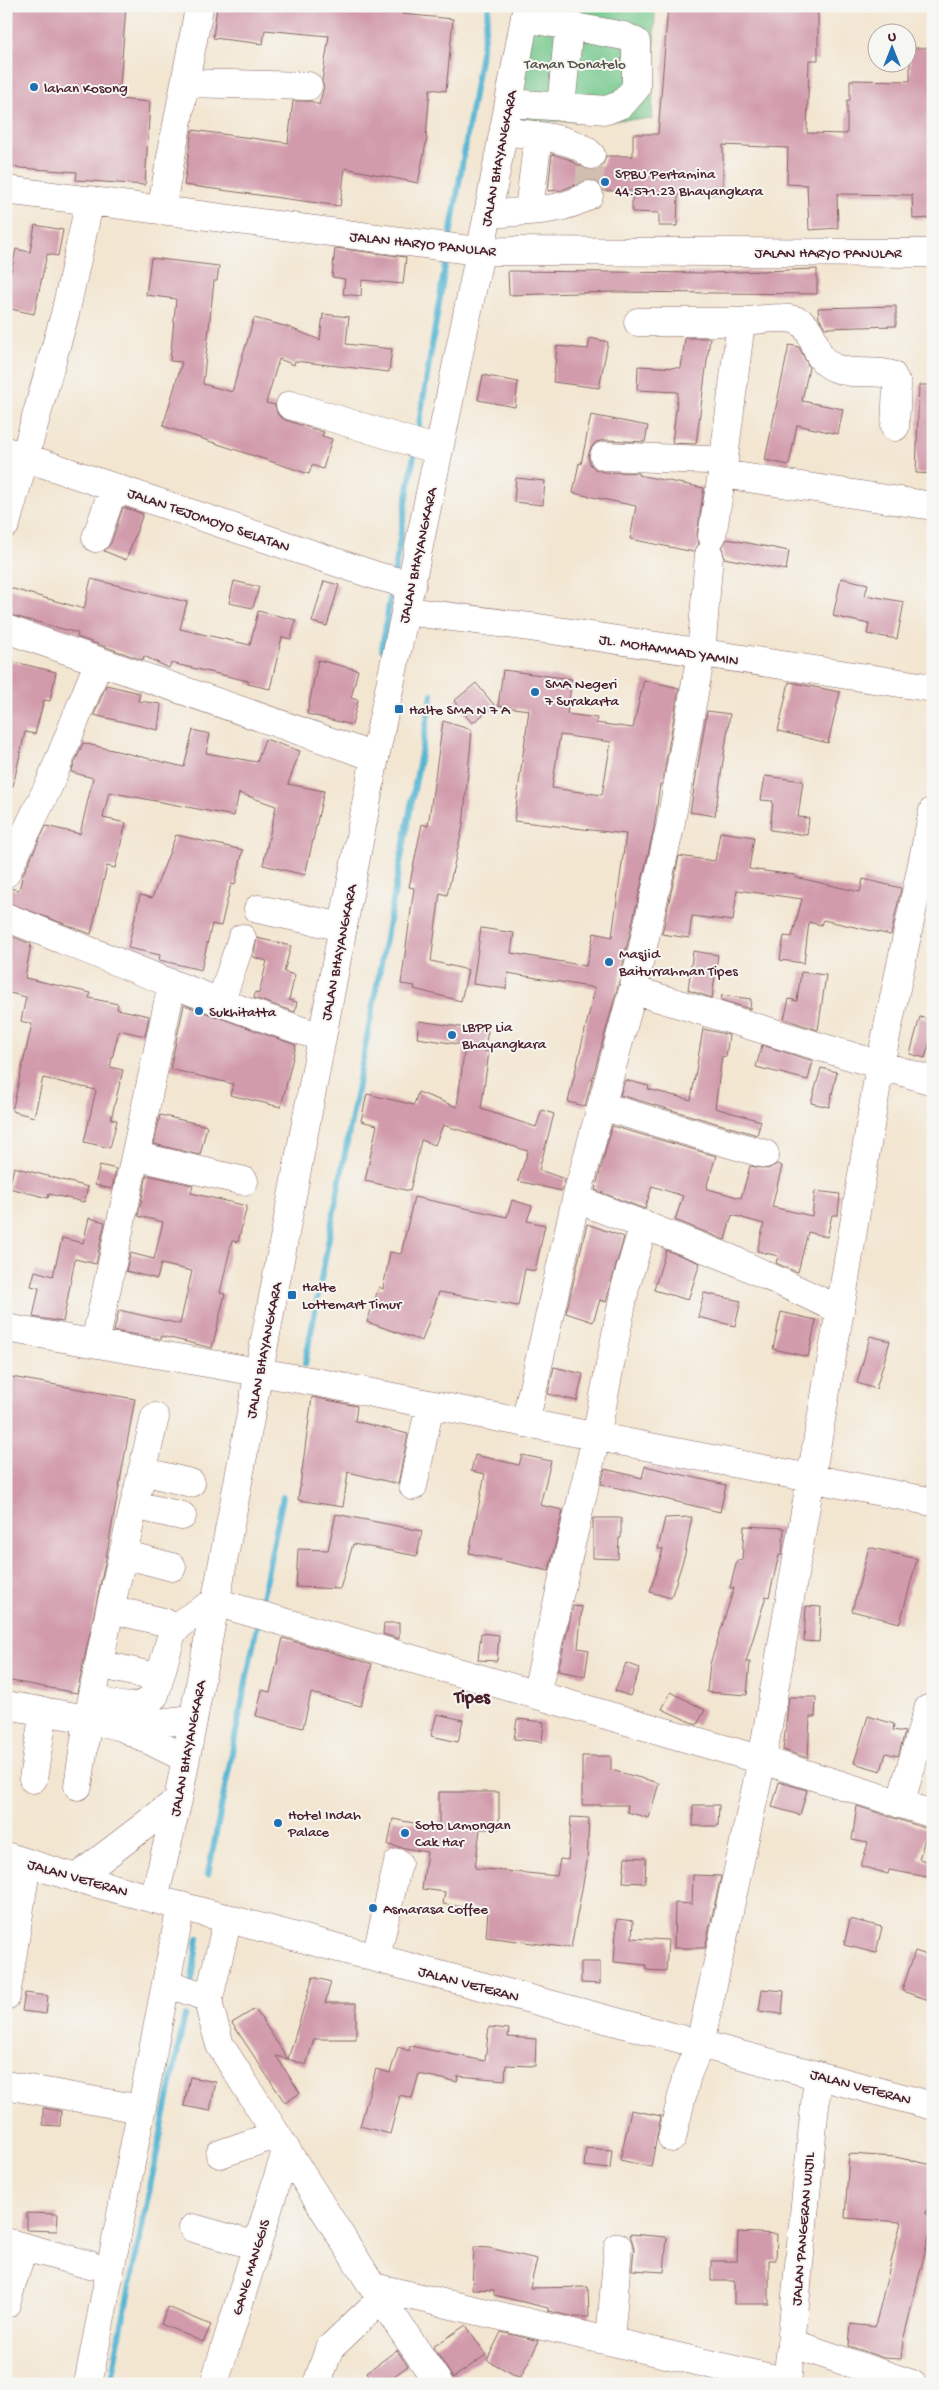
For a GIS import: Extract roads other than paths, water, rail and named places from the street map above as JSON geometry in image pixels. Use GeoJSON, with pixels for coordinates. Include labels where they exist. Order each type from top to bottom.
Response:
{"type":"FeatureCollection","features":[{"type":"Feature","properties":{"kind":"street"},"geometry":{"type":"LineString","coordinates":[[161,210],[199,8]]}},
{"type":"Feature","properties":{"kind":"street"},"geometry":{"type":"LineString","coordinates":[[509,103],[607,110],[622,104],[636,88],[636,42],[634,39],[569,26],[526,12]]}},
{"type":"Feature","properties":{"kind":"street","name":"JALAN BHAYANGKARA"},"geometry":{"type":"LineString","coordinates":[[154,1899],[178,1800],[193,1718],[220,1603],[321,1038],[375,757],[406,611],[398,581],[434,449],[469,250],[488,214],[526,12]]}},
{"type":"Feature","properties":{"kind":"street"},"geometry":{"type":"LineString","coordinates":[[561,107],[569,26]]}},
{"type":"Feature","properties":{"kind":"street"},"geometry":{"type":"LineString","coordinates":[[185,83],[308,86]]}},
{"type":"Feature","properties":{"kind":"street"},"geometry":{"type":"LineString","coordinates":[[504,131],[576,145],[585,149],[591,155]]}},
{"type":"Feature","properties":{"kind":"street"},"geometry":{"type":"LineString","coordinates":[[529,210],[538,137]]}},
{"type":"Feature","properties":{"kind":"street","name":"JALAN HARYO PANULAR"},"geometry":{"type":"LineString","coordinates":[[6,190],[469,250],[933,253]]}},
{"type":"Feature","properties":{"kind":"street"},"geometry":{"type":"LineString","coordinates":[[488,214],[569,204],[589,195]]}},
{"type":"Feature","properties":{"kind":"street"},"geometry":{"type":"LineString","coordinates":[[6,524],[16,455],[65,314],[90,200]]}},
{"type":"Feature","properties":{"kind":"street"},"geometry":{"type":"LineString","coordinates":[[638,322],[741,322],[788,319],[801,322],[810,332],[821,360],[835,368],[848,372],[892,375],[897,385],[895,427]]}},
{"type":"Feature","properties":{"kind":"street"},"geometry":{"type":"LineString","coordinates":[[525,1423],[576,1199],[633,990],[670,827],[702,654],[711,545],[723,468],[741,322]]}},
{"type":"Feature","properties":{"kind":"street"},"geometry":{"type":"LineString","coordinates":[[290,405],[399,440],[434,449]]}},
{"type":"Feature","properties":{"kind":"street","name":"JALAN TEJOMOYO SELATAN"},"geometry":{"type":"LineString","coordinates":[[16,455],[398,581]]}},
{"type":"Feature","properties":{"kind":"street"},"geometry":{"type":"LineString","coordinates":[[604,456],[708,460],[723,468],[933,506]]}},
{"type":"Feature","properties":{"kind":"street"},"geometry":{"type":"LineString","coordinates":[[96,538],[114,487]]}},
{"type":"Feature","properties":{"kind":"street","name":"JL. MOHAMMAD YAMIN"},"geometry":{"type":"LineString","coordinates":[[406,611],[545,629],[933,688]]}},
{"type":"Feature","properties":{"kind":"street"},"geometry":{"type":"LineString","coordinates":[[6,629],[375,757]]}},
{"type":"Feature","properties":{"kind":"street"},"geometry":{"type":"LineString","coordinates":[[6,873],[49,784],[99,662]]}},
{"type":"Feature","properties":{"kind":"street"},"geometry":{"type":"LineString","coordinates":[[672,2138],[688,2075],[700,2044],[762,1760],[840,1310],[880,1065],[933,811]]}},
{"type":"Feature","properties":{"kind":"street"},"geometry":{"type":"LineString","coordinates":[[258,909],[343,927]]}},
{"type":"Feature","properties":{"kind":"street"},"geometry":{"type":"LineString","coordinates":[[6,917],[172,984],[222,1001],[251,1015],[321,1038]]}},
{"type":"Feature","properties":{"kind":"street"},"geometry":{"type":"LineString","coordinates":[[222,1001],[242,938]]}},
{"type":"Feature","properties":{"kind":"street"},"geometry":{"type":"LineString","coordinates":[[95,1343],[172,984]]}},
{"type":"Feature","properties":{"kind":"street"},"geometry":{"type":"LineString","coordinates":[[633,990],[933,1081]]}},
{"type":"Feature","properties":{"kind":"street"},"geometry":{"type":"LineString","coordinates":[[601,1106],[765,1154]]}},
{"type":"Feature","properties":{"kind":"street"},"geometry":{"type":"LineString","coordinates":[[136,1156],[244,1181]]}},
{"type":"Feature","properties":{"kind":"street"},"geometry":{"type":"LineString","coordinates":[[576,1199],[729,1258],[840,1310]]}},
{"type":"Feature","properties":{"kind":"street"},"geometry":{"type":"LineString","coordinates":[[536,1695],[596,1437],[625,1288],[644,1224]]}},
{"type":"Feature","properties":{"kind":"street"},"geometry":{"type":"LineString","coordinates":[[6,1328],[260,1372],[933,1502]]}},
{"type":"Feature","properties":{"kind":"street"},"geometry":{"type":"LineString","coordinates":[[413,1486],[430,1405]]}},
{"type":"Feature","properties":{"kind":"street"},"geometry":{"type":"LineString","coordinates":[[78,1786],[90,1709],[110,1610],[155,1418]]}},
{"type":"Feature","properties":{"kind":"street"},"geometry":{"type":"LineString","coordinates":[[142,1471],[191,1483]]}},
{"type":"Feature","properties":{"kind":"street"},"geometry":{"type":"LineString","coordinates":[[134,1505],[182,1516]]}},
{"type":"Feature","properties":{"kind":"street"},"geometry":{"type":"LineString","coordinates":[[123,1554],[172,1567]]}},
{"type":"Feature","properties":{"kind":"street"},"geometry":{"type":"LineString","coordinates":[[6,1705],[44,1711],[136,1706],[149,1702],[155,1695],[172,1633],[184,1621],[220,1603],[762,1760],[933,1814]]}},
{"type":"Feature","properties":{"kind":"street"},"geometry":{"type":"LineString","coordinates":[[110,1610],[164,1622]]}},
{"type":"Feature","properties":{"kind":"street"},"geometry":{"type":"LineString","coordinates":[[99,1664],[151,1676]]}},
{"type":"Feature","properties":{"kind":"street"},"geometry":{"type":"LineString","coordinates":[[90,1709],[185,1758]]}},
{"type":"Feature","properties":{"kind":"street"},"geometry":{"type":"LineString","coordinates":[[900,1804],[928,1710]]}},
{"type":"Feature","properties":{"kind":"street"},"geometry":{"type":"LineString","coordinates":[[32,1779],[44,1711]]}},
{"type":"Feature","properties":{"kind":"street"},"geometry":{"type":"LineString","coordinates":[[122,1726],[193,1718]]}},
{"type":"Feature","properties":{"kind":"street"},"geometry":{"type":"LineString","coordinates":[[76,1878],[178,1800]]}},
{"type":"Feature","properties":{"kind":"street"},"geometry":{"type":"LineString","coordinates":[[6,1996],[16,1860]]}},
{"type":"Feature","properties":{"kind":"street","name":"JALAN VETERAN"},"geometry":{"type":"LineString","coordinates":[[16,1860],[76,1878],[376,1957],[447,1978],[933,2106]]}},
{"type":"Feature","properties":{"kind":"street"},"geometry":{"type":"LineString","coordinates":[[376,1957],[398,1863]]}},
{"type":"Feature","properties":{"kind":"street"},"geometry":{"type":"LineString","coordinates":[[88,2384],[181,1906]]}},
{"type":"Feature","properties":{"kind":"street"},"geometry":{"type":"LineString","coordinates":[[228,1918],[209,1998],[209,2006],[220,2045],[280,2143],[439,2384]]}},
{"type":"Feature","properties":{"kind":"street"},"geometry":{"type":"LineString","coordinates":[[166,1983],[209,1998]]}},
{"type":"Feature","properties":{"kind":"street","name":"JALAN PANGERAN WIJIL"},"geometry":{"type":"LineString","coordinates":[[788,2383],[818,2075]]}},
{"type":"Feature","properties":{"kind":"street"},"geometry":{"type":"LineString","coordinates":[[6,2084],[141,2109]]}},
{"type":"Feature","properties":{"kind":"street"},"geometry":{"type":"LineString","coordinates":[[220,2154],[280,2143]]}},
{"type":"Feature","properties":{"kind":"street","name":"GANG MANGGIS"},"geometry":{"type":"LineString","coordinates":[[214,2384],[256,2246],[280,2143]]}},
{"type":"Feature","properties":{"kind":"street"},"geometry":{"type":"LineString","coordinates":[[194,2228],[256,2246]]}},
{"type":"Feature","properties":{"kind":"street"},"geometry":{"type":"LineString","coordinates":[[6,2304],[15,2245],[90,2265]]}},
{"type":"Feature","properties":{"kind":"street"},"geometry":{"type":"LineString","coordinates":[[610,2341],[618,2247]]}},
{"type":"Feature","properties":{"kind":"street"},"geometry":{"type":"LineString","coordinates":[[377,2292],[610,2341],[788,2383]]}},
{"type":"Feature","properties":{"kind":"street"},"geometry":{"type":"LineString","coordinates":[[317,2384],[329,2349],[377,2292]]}},
{"type":"Feature","properties":{"kind":"street"},"geometry":{"type":"LineString","coordinates":[[791,2343],[912,2384]]}},
{"type":"Feature","properties":{"kind":"waterway"},"geometry":{"type":"LineString","coordinates":[[449,242],[489,6]]}},
{"type":"Feature","properties":{"kind":"waterway"},"geometry":{"type":"LineString","coordinates":[[417,437],[447,254]]}},
{"type":"Feature","properties":{"kind":"waterway"},"geometry":{"type":"LineString","coordinates":[[394,575],[415,449]]}},
{"type":"Feature","properties":{"kind":"waterway"},"geometry":{"type":"LineString","coordinates":[[382,649],[392,587]]}},
{"type":"Feature","properties":{"kind":"waterway"},"geometry":{"type":"LineString","coordinates":[[305,1364],[432,695]]}},
{"type":"Feature","properties":{"kind":"waterway"},"geometry":{"type":"LineString","coordinates":[[260,1608],[283,1497]]}},
{"type":"Feature","properties":{"kind":"waterway"},"geometry":{"type":"LineString","coordinates":[[208,1874],[258,1621]]}},
{"type":"Feature","properties":{"kind":"waterway"},"geometry":{"type":"LineString","coordinates":[[191,1986],[198,1938]]}},
{"type":"Feature","properties":{"kind":"waterway"},"geometry":{"type":"LineString","coordinates":[[110,2384],[185,2015]]}},
{"type":"Feature","properties":{"kind":"tunnel"},"geometry":{"type":"LineString","coordinates":[[589,195],[591,155]]}},
{"type":"Feature","properties":{"kind":"place","name":"lahan Kosong"},"geometry":{"type":"Point","coordinates":[34,87]}},
{"type":"Feature","properties":{"kind":"place","name":"SPBU Pertamina 44.571.23 Bhayangkara"},"geometry":{"type":"Point","coordinates":[605,182]}},
{"type":"Feature","properties":{"kind":"place","name":"SMA Negeri 7 Surakarta"},"geometry":{"type":"Point","coordinates":[535,692]}},
{"type":"Feature","properties":{"kind":"place","name":"Halte SMA N 7 A"},"geometry":{"type":"Point","coordinates":[399,709]}},
{"type":"Feature","properties":{"kind":"place","name":"Masjid Baiturrahman Tipes"},"geometry":{"type":"Point","coordinates":[609,962]}},
{"type":"Feature","properties":{"kind":"place","name":"Sukhitatta"},"geometry":{"type":"Point","coordinates":[199,1011]}},
{"type":"Feature","properties":{"kind":"place","name":"LBPP Lia Bhayangkara"},"geometry":{"type":"Point","coordinates":[452,1035]}},
{"type":"Feature","properties":{"kind":"place","name":"Halte Lottemart Timur"},"geometry":{"type":"Point","coordinates":[292,1295]}},
{"type":"Feature","properties":{"kind":"place","name":"Hotel Indah Palace"},"geometry":{"type":"Point","coordinates":[278,1823]}},
{"type":"Feature","properties":{"kind":"place","name":"Soto Lamongan Cak Har"},"geometry":{"type":"Point","coordinates":[405,1833]}},
{"type":"Feature","properties":{"kind":"place","name":"Asmarasa Coffee"},"geometry":{"type":"Point","coordinates":[373,1908]}},
{"type":"Feature","properties":{"kind":"district","name":"Tipes"},"geometry":{"type":"Point","coordinates":[472,1696]}},
{"type":"Feature","properties":{"kind":"park label","name":"Taman Donatelo"},"geometry":{"type":"Point","coordinates":[575,63]}}]}
